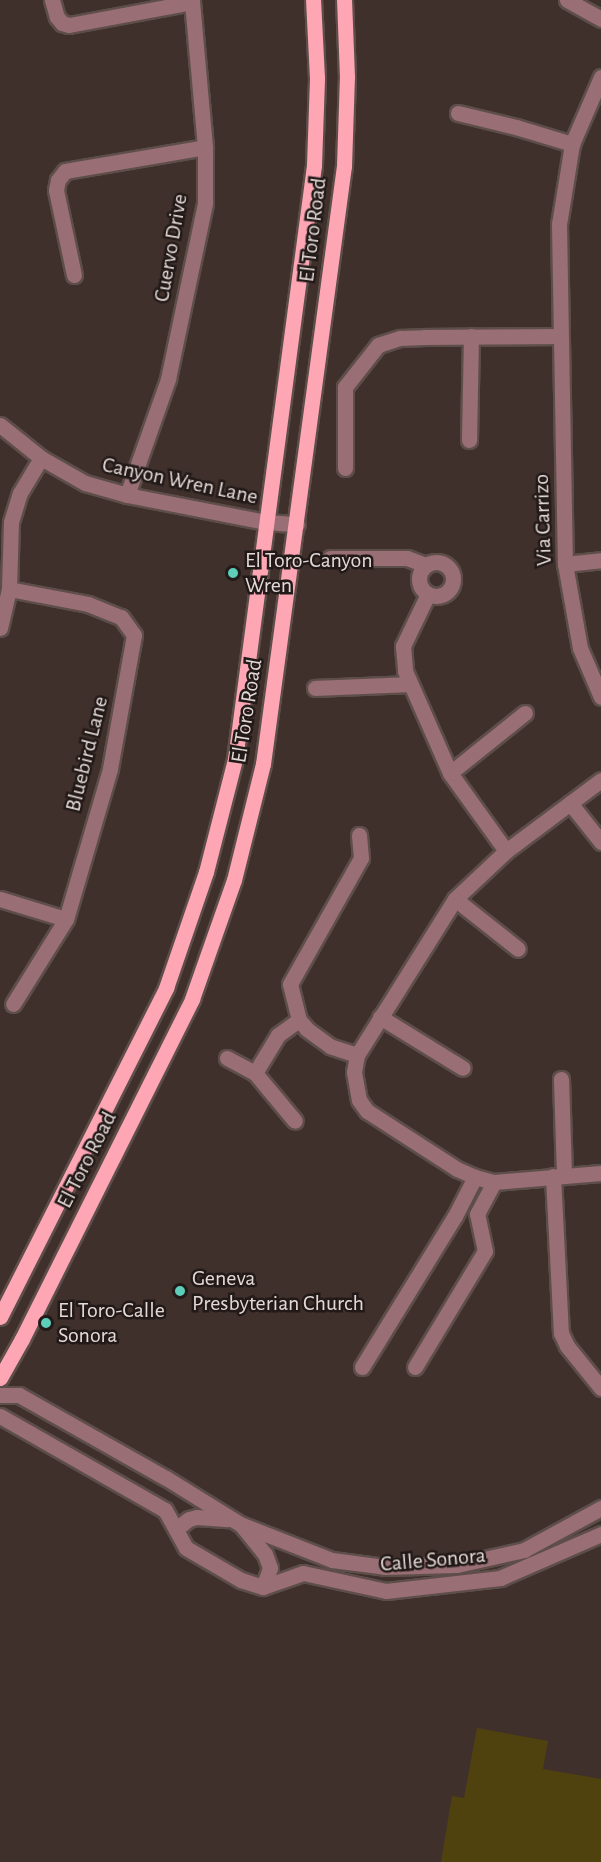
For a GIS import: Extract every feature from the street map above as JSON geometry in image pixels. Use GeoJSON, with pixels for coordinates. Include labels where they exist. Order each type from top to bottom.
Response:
{"type":"FeatureCollection","features":[{"type":"Feature","properties":{"kind":"main road","name":"El Toro Road"},"geometry":{"type":"LineString","coordinates":[[0,1317],[166,988],[206,872],[235,759],[314,165],[318,78],[314,0]]}},
{"type":"Feature","properties":{"kind":"main road","name":"El Toro Road"},"geometry":{"type":"LineString","coordinates":[[0,1378],[22,1339],[192,999],[230,891],[263,764],[344,166],[347,77],[344,0]]}},
{"type":"Feature","properties":{"kind":"street"},"geometry":{"type":"LineString","coordinates":[[52,0],[62,23],[69,25],[192,1]]}},
{"type":"Feature","properties":{"kind":"street"},"geometry":{"type":"LineString","coordinates":[[567,0],[601,19]]}},
{"type":"Feature","properties":{"kind":"street","name":"Cuervo Drive"},"geometry":{"type":"LineString","coordinates":[[127,495],[168,379],[205,203],[205,147],[192,1]]}},
{"type":"Feature","properties":{"kind":"street","name":"Via Carrizo"},"geometry":{"type":"LineString","coordinates":[[601,77],[572,144],[559,224],[565,564],[580,648],[601,697]]}},
{"type":"Feature","properties":{"kind":"street"},"geometry":{"type":"LineString","coordinates":[[458,113],[572,144]]}},
{"type":"Feature","properties":{"kind":"street"},"geometry":{"type":"LineString","coordinates":[[74,275],[56,190],[65,171],[205,147]]}},
{"type":"Feature","properties":{"kind":"street"},"geometry":{"type":"LineString","coordinates":[[469,440],[471,336]]}},
{"type":"Feature","properties":{"kind":"street"},"geometry":{"type":"LineString","coordinates":[[345,468],[345,387],[378,345],[400,338],[560,336]]}},
{"type":"Feature","properties":{"kind":"street","name":"Canyon Wren Lane"},"geometry":{"type":"LineString","coordinates":[[0,425],[41,458],[85,483],[127,495],[266,522],[297,524]]}},
{"type":"Feature","properties":{"kind":"street"},"geometry":{"type":"LineString","coordinates":[[0,628],[9,589],[11,522],[20,493],[41,458]]}},
{"type":"Feature","properties":{"kind":"street"},"geometry":{"type":"LineString","coordinates":[[330,558],[407,558],[425,566]]}},
{"type":"Feature","properties":{"kind":"street"},"geometry":{"type":"LineString","coordinates":[[565,564],[601,560]]}},
{"type":"Feature","properties":{"kind":"street"},"geometry":{"type":"LineString","coordinates":[[437,561],[444,563],[453,573],[452,586],[447,592],[442,595],[428,594],[420,584],[421,571],[425,566],[437,561]]}},
{"type":"Feature","properties":{"kind":"street","name":"Bluebird Lane"},"geometry":{"type":"LineString","coordinates":[[9,589],[88,604],[121,617],[134,635],[110,769],[66,919],[13,1004]]}},
{"type":"Feature","properties":{"kind":"street"},"geometry":{"type":"LineString","coordinates":[[428,594],[403,646],[402,656],[410,684],[450,773],[506,851]]}},
{"type":"Feature","properties":{"kind":"street"},"geometry":{"type":"LineString","coordinates":[[315,688],[410,684]]}},
{"type":"Feature","properties":{"kind":"street"},"geometry":{"type":"LineString","coordinates":[[450,773],[525,713]]}},
{"type":"Feature","properties":{"kind":"street"},"geometry":{"type":"LineString","coordinates":[[601,780],[506,851],[455,899],[357,1055],[354,1072],[359,1100],[367,1111],[457,1169],[475,1177],[494,1182],[601,1173]]}},
{"type":"Feature","properties":{"kind":"street"},"geometry":{"type":"LineString","coordinates":[[570,803],[601,842]]}},
{"type":"Feature","properties":{"kind":"street"},"geometry":{"type":"LineString","coordinates":[[357,1055],[319,1040],[299,1020],[290,984],[361,858],[359,835]]}},
{"type":"Feature","properties":{"kind":"street"},"geometry":{"type":"LineString","coordinates":[[0,899],[66,919]]}},
{"type":"Feature","properties":{"kind":"street"},"geometry":{"type":"LineString","coordinates":[[455,899],[518,949]]}},
{"type":"Feature","properties":{"kind":"street"},"geometry":{"type":"LineString","coordinates":[[380,1017],[463,1068]]}},
{"type":"Feature","properties":{"kind":"street"},"geometry":{"type":"LineString","coordinates":[[255,1073],[278,1035],[299,1020]]}},
{"type":"Feature","properties":{"kind":"street"},"geometry":{"type":"LineString","coordinates":[[227,1058],[255,1073],[295,1121]]}},
{"type":"Feature","properties":{"kind":"street"},"geometry":{"type":"LineString","coordinates":[[561,1079],[558,1175],[561,1333],[567,1346],[601,1388]]}},
{"type":"Feature","properties":{"kind":"street"},"geometry":{"type":"LineString","coordinates":[[362,1367],[455,1216],[475,1177]]}},
{"type":"Feature","properties":{"kind":"street"},"geometry":{"type":"LineString","coordinates":[[415,1367],[485,1251],[477,1215],[494,1182]]}},
{"type":"Feature","properties":{"kind":"street"},"geometry":{"type":"LineString","coordinates":[[455,1216],[479,1227]]}},
{"type":"Feature","properties":{"kind":"street","name":"Calle Sonora"},"geometry":{"type":"LineString","coordinates":[[0,1395],[19,1395],[166,1478],[236,1521],[332,1560],[385,1567],[457,1565],[524,1550],[601,1508]]}},
{"type":"Feature","properties":{"kind":"street"},"geometry":{"type":"LineString","coordinates":[[0,1416],[165,1510],[186,1548],[241,1580],[263,1587]]}},
{"type":"Feature","properties":{"kind":"street","name":"Calle Sonora"},"geometry":{"type":"LineString","coordinates":[[176,1529],[189,1519],[197,1517],[236,1521],[268,1561],[270,1568],[263,1587]]}},
{"type":"Feature","properties":{"kind":"street","name":"Calle Sonora"},"geometry":{"type":"LineString","coordinates":[[263,1587],[303,1573],[386,1591],[500,1578],[601,1534]]}},
{"type":"Feature","properties":{"kind":"shaded area"},"geometry":{"type":"Polygon","coordinates":[[[477,1728],[548,1741],[543,1769],[601,1779],[601,1862],[441,1862],[452,1796],[464,1798],[477,1728]]]}},
{"type":"Feature","properties":{"kind":"place","name":"El Toro-Canyon Wren"},"geometry":{"type":"Point","coordinates":[233,573]}},
{"type":"Feature","properties":{"kind":"place","name":"Geneva Presbyterian Church"},"geometry":{"type":"Point","coordinates":[180,1291]}},
{"type":"Feature","properties":{"kind":"place","name":"El Toro-Calle Sonora"},"geometry":{"type":"Point","coordinates":[46,1323]}}]}
